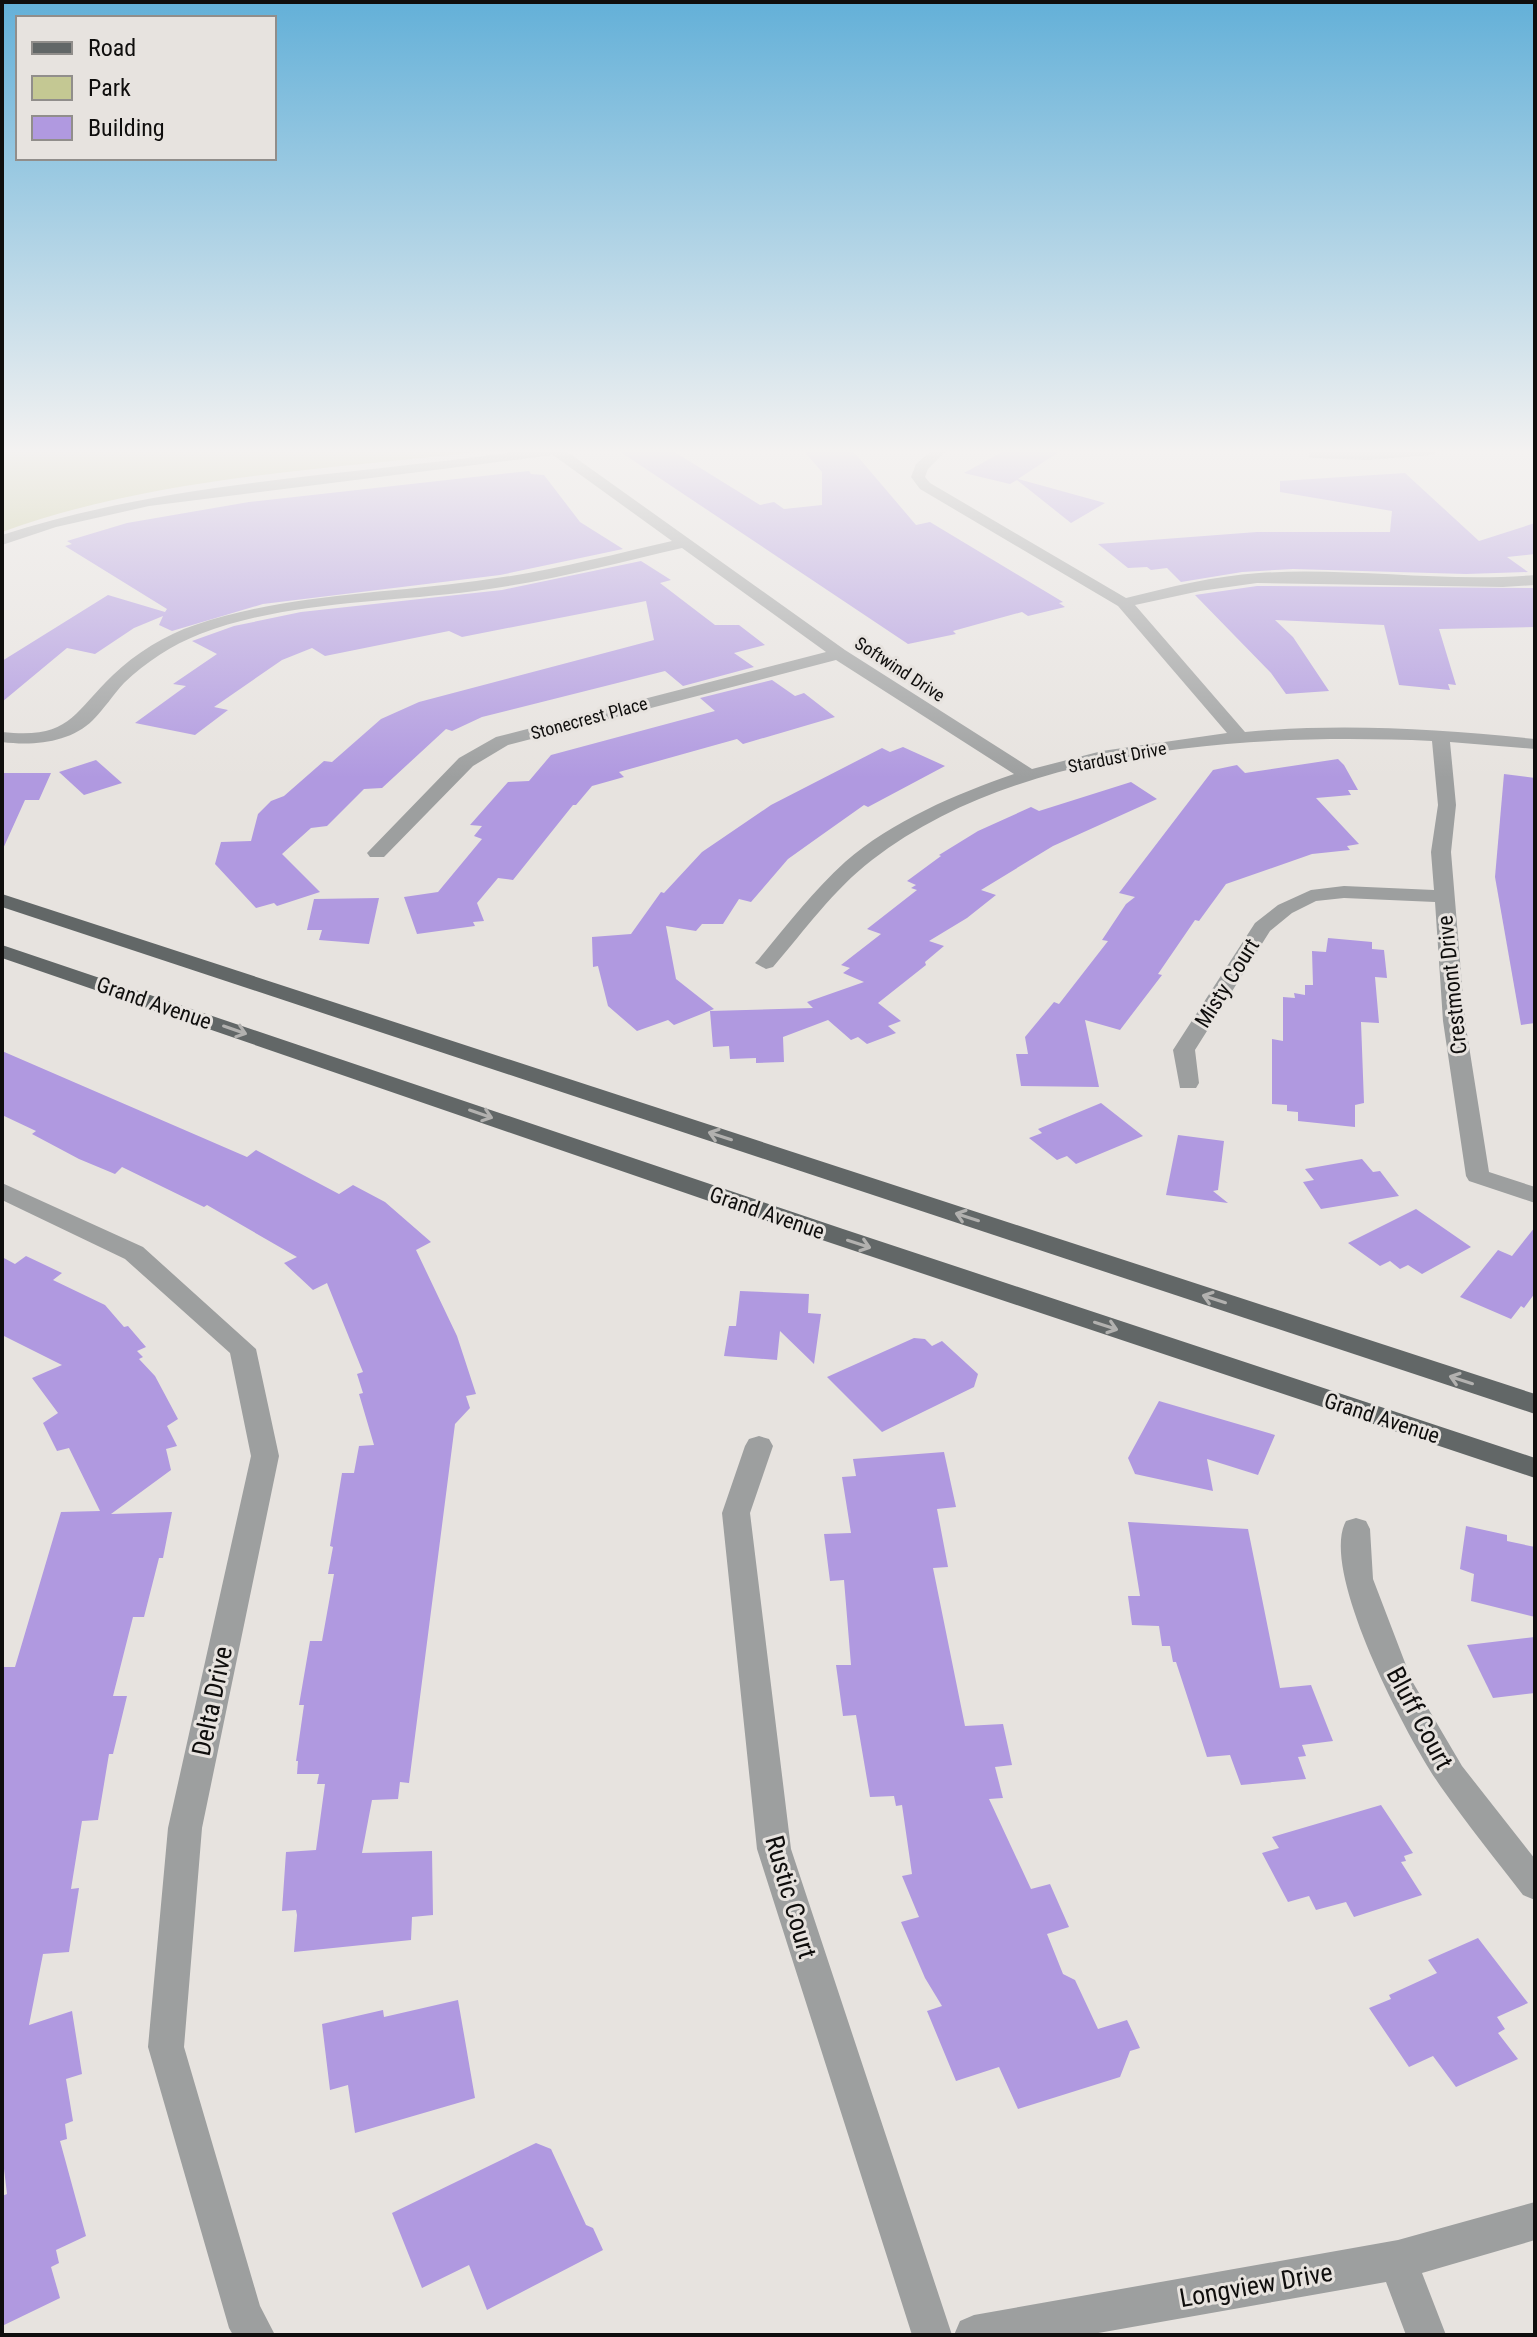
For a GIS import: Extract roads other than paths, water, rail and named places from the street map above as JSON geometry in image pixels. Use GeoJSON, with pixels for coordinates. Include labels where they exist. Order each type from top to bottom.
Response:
{"type":"FeatureCollection","features":[{"type":"Feature","properties":{"kind":"main road"},"geometry":{"type":"LineString","coordinates":[[2,900],[1535,1404]]}},
{"type":"Feature","properties":{"kind":"main road","name":"Grand Avenue"},"geometry":{"type":"LineString","coordinates":[[2,951],[834,1235],[1535,1468]]}},
{"type":"Feature","properties":{"kind":"street"},"geometry":{"type":"LineString","coordinates":[[2,737],[36,738],[60,732],[82,721],[112,687],[143,659],[199,628],[255,612],[479,585],[601,560]]}},
{"type":"Feature","properties":{"kind":"street","name":"Softwind Drive"},"geometry":{"type":"LineString","coordinates":[[709,560],[839,654],[1029,776]]}},
{"type":"Feature","properties":{"kind":"street"},"geometry":{"type":"LineString","coordinates":[[1051,560],[1124,603],[1239,736]]}},
{"type":"Feature","properties":{"kind":"street"},"geometry":{"type":"LineString","coordinates":[[1124,603],[1229,581],[1273,577],[1464,584],[1535,580]]}},
{"type":"Feature","properties":{"kind":"street","name":"Stonecrest Place"},"geometry":{"type":"LineString","coordinates":[[377,853],[466,762],[502,741],[839,654]]}},
{"type":"Feature","properties":{"kind":"street","name":"Stardust Drive"},"geometry":{"type":"LineString","coordinates":[[766,963],[833,885],[866,855],[908,827],[958,801],[1029,776],[1120,754],[1239,736],[1440,734],[1535,744]]}},
{"type":"Feature","properties":{"kind":"street","name":"Crestmont Drive"},"geometry":{"type":"LineString","coordinates":[[1440,734],[1447,805],[1441,852],[1443,896],[1454,1021],[1478,1176],[1535,1195]]}},
{"type":"Feature","properties":{"kind":"street","name":"Misty Court"},"geometry":{"type":"LineString","coordinates":[[1188,1083],[1184,1050],[1262,927],[1285,909],[1311,896],[1344,892],[1443,896]]}},
{"type":"Feature","properties":{"kind":"street","name":"Delta Drive"},"geometry":{"type":"LineString","coordinates":[[2,1191],[134,1253],[243,1349],[265,1456],[185,1828],[166,2047],[243,2314],[255,2335]]}},
{"type":"Feature","properties":{"kind":"street","name":"Rustic Court"},"geometry":{"type":"LineString","coordinates":[[759,1446],[736,1513],[774,1849],[932,2335]]}},
{"type":"Feature","properties":{"kind":"street","name":"Bluff Court"},"geometry":{"type":"LineString","coordinates":[[1356,1529],[1358,1579],[1398,1684],[1451,1776],[1535,1885]]}},
{"type":"Feature","properties":{"kind":"street","name":"Longview Drive"},"geometry":{"type":"LineString","coordinates":[[974,2335],[1398,2260],[1535,2221]]}},
{"type":"Feature","properties":{"kind":"street"},"geometry":{"type":"LineString","coordinates":[[1398,2260],[1426,2335]]}}]}
